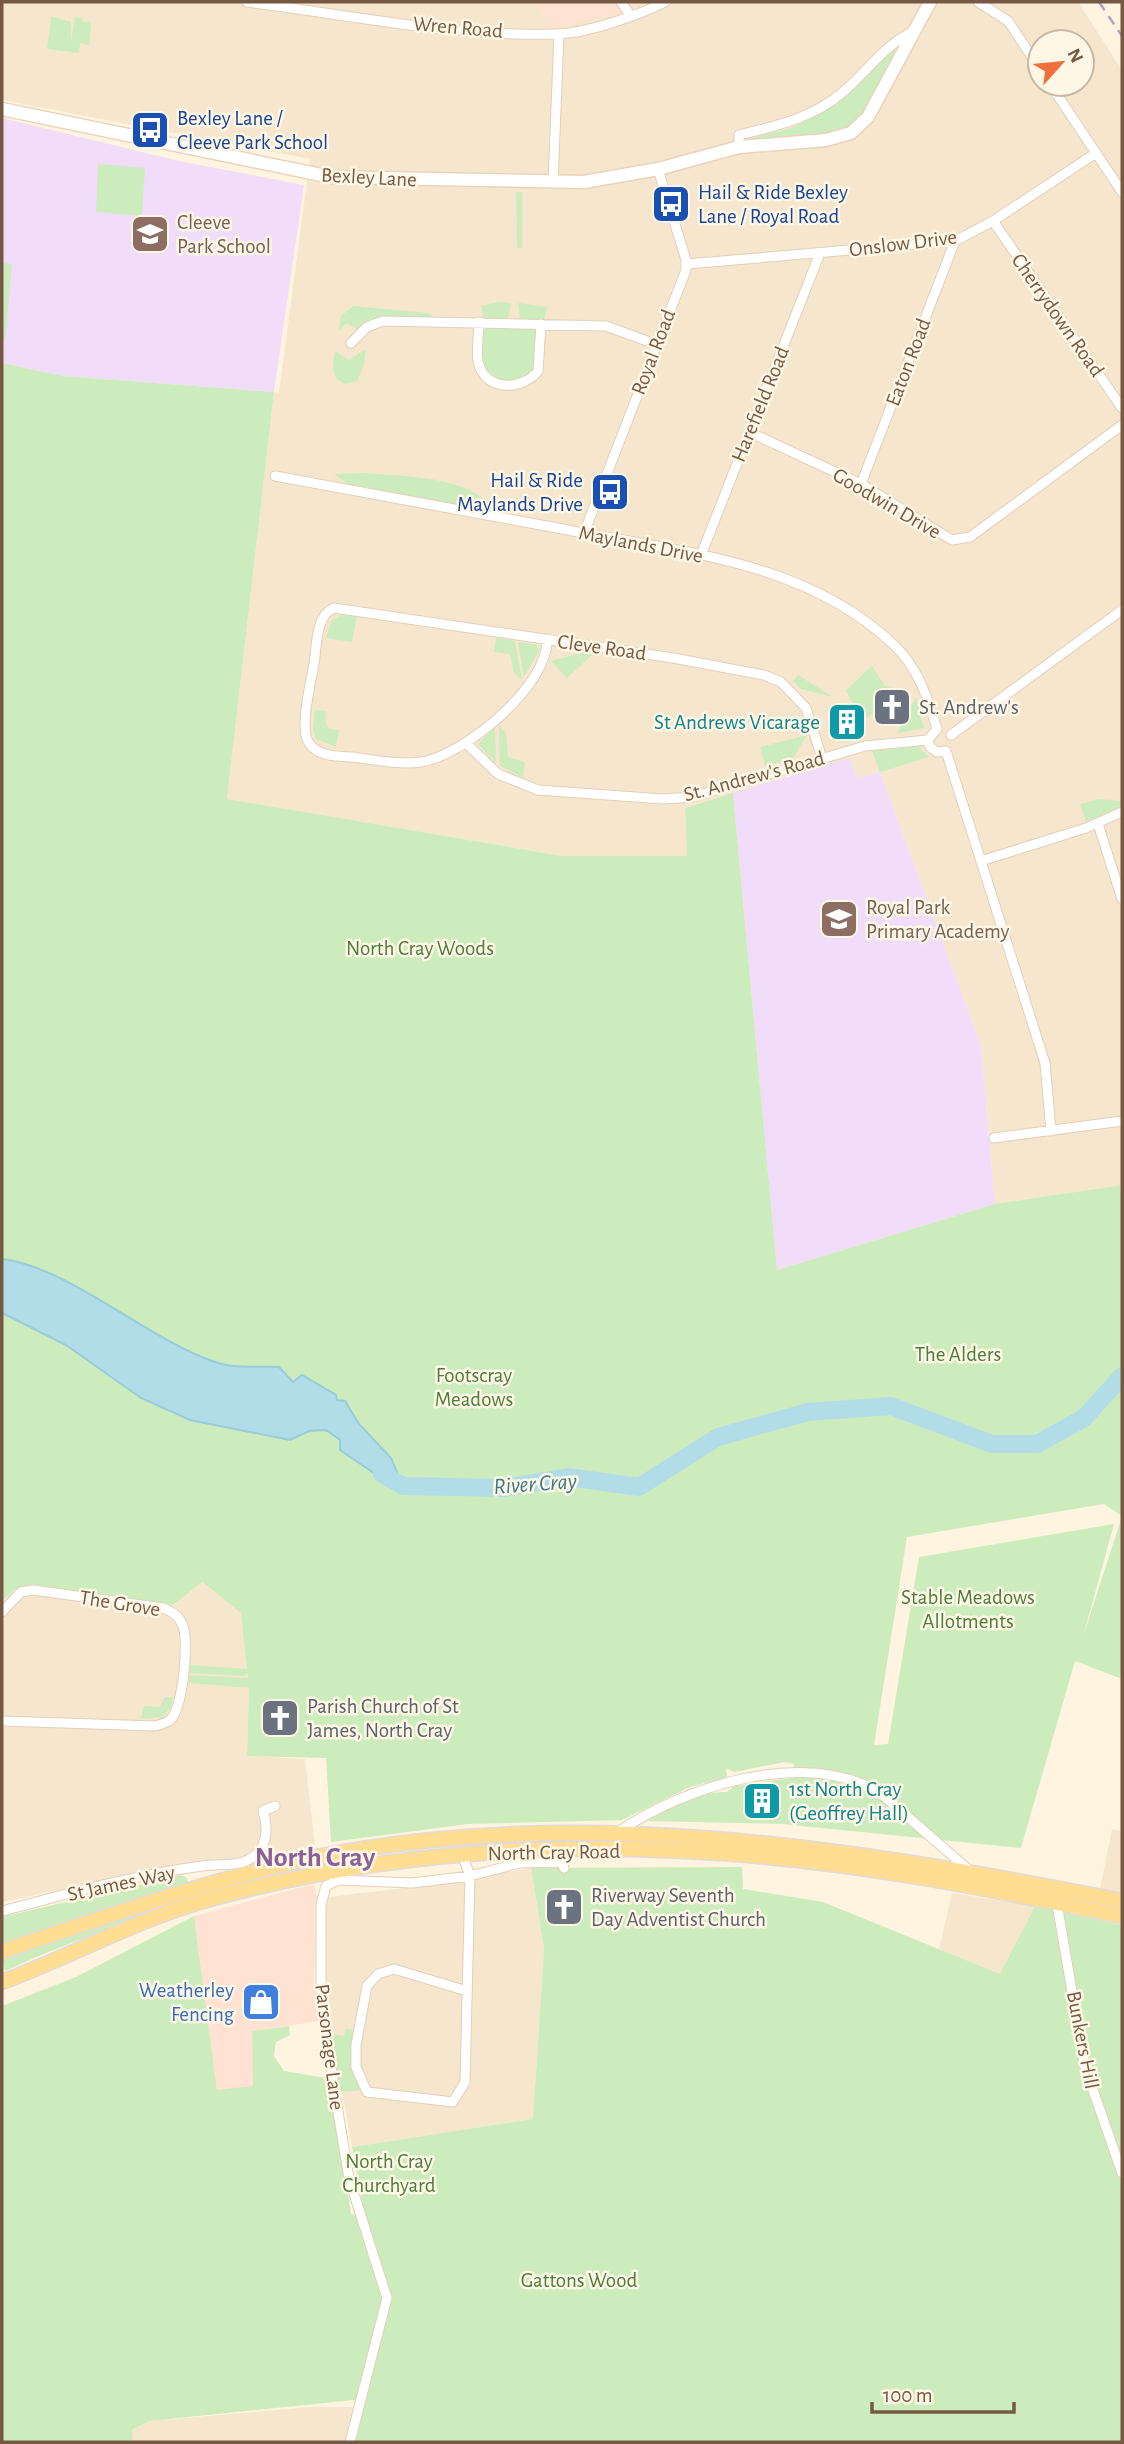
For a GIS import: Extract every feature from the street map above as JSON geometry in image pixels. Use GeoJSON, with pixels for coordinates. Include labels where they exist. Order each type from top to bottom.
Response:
{"type":"FeatureCollection","features":[{"type":"Feature","properties":{"kind":"main road","name":"North Cray Road"},"geometry":{"type":"LineString","coordinates":[[2,1951],[178,1892],[325,1856],[468,1837],[618,1832],[827,1850],[970,1871],[1122,1902]]}},
{"type":"Feature","properties":{"kind":"main road","name":"North Cray Road"},"geometry":{"type":"LineString","coordinates":[[2,1982],[147,1919],[208,1899],[300,1876],[462,1854],[581,1850],[701,1853],[922,1877],[1122,1916]]}},
{"type":"Feature","properties":{"kind":"street","name":"Wren Road"},"geometry":{"type":"LineString","coordinates":[[247,2],[443,28],[559,34],[631,16],[664,2]]}},
{"type":"Feature","properties":{"kind":"street"},"geometry":{"type":"LineString","coordinates":[[621,2],[631,16]]}},
{"type":"Feature","properties":{"kind":"street","name":"Bexley Lane"},"geometry":{"type":"LineString","coordinates":[[2,109],[316,175],[584,182],[658,169],[739,147],[826,140],[851,133],[868,117],[930,2]]}},
{"type":"Feature","properties":{"kind":"street"},"geometry":{"type":"LineString","coordinates":[[978,2],[1008,21],[1026,48]]}},
{"type":"Feature","properties":{"kind":"street","name":"Bexley Lane"},"geometry":{"type":"LineString","coordinates":[[739,147],[738,135],[801,118],[830,102],[883,50],[912,32]]}},
{"type":"Feature","properties":{"kind":"street"},"geometry":{"type":"LineString","coordinates":[[553,183],[559,34]]}},
{"type":"Feature","properties":{"kind":"street"},"geometry":{"type":"LineString","coordinates":[[1059,98],[1122,192]]}},
{"type":"Feature","properties":{"kind":"street","name":"Onslow Drive"},"geometry":{"type":"LineString","coordinates":[[687,264],[955,241],[993,221],[1096,153]]}},
{"type":"Feature","properties":{"kind":"street"},"geometry":{"type":"LineString","coordinates":[[658,169],[687,264]]}},
{"type":"Feature","properties":{"kind":"street","name":"Cherrydown Road"},"geometry":{"type":"LineString","coordinates":[[993,221],[1122,408]]}},
{"type":"Feature","properties":{"kind":"street","name":"Eaton Road"},"geometry":{"type":"LineString","coordinates":[[861,484],[955,241]]}},
{"type":"Feature","properties":{"kind":"street","name":"Harefield Road"},"geometry":{"type":"LineString","coordinates":[[701,555],[820,253]]}},
{"type":"Feature","properties":{"kind":"street","name":"Royal Road"},"geometry":{"type":"LineString","coordinates":[[584,533],[687,264]]}},
{"type":"Feature","properties":{"kind":"street"},"geometry":{"type":"LineString","coordinates":[[351,343],[367,327],[380,321],[606,326],[655,344]]}},
{"type":"Feature","properties":{"kind":"street"},"geometry":{"type":"LineString","coordinates":[[479,322],[478,361],[488,378],[503,386],[528,382],[538,372],[541,324]]}},
{"type":"Feature","properties":{"kind":"street","name":"Goodwin Drive"},"geometry":{"type":"LineString","coordinates":[[749,432],[861,484],[946,538],[965,540],[1122,425]]}},
{"type":"Feature","properties":{"kind":"street","name":"Maylands Drive"},"geometry":{"type":"LineString","coordinates":[[275,476],[701,555],[778,574],[845,609],[880,632],[905,656],[929,702],[937,729]]}},
{"type":"Feature","properties":{"kind":"street","name":"Cleve Road"},"geometry":{"type":"LineString","coordinates":[[467,744],[433,759],[411,763],[332,755],[315,749],[306,736],[306,715],[321,619],[334,608],[547,639],[764,675],[781,682],[806,708],[822,758]]}},
{"type":"Feature","properties":{"kind":"street"},"geometry":{"type":"LineString","coordinates":[[951,735],[1122,610]]}},
{"type":"Feature","properties":{"kind":"street"},"geometry":{"type":"LineString","coordinates":[[467,744],[532,682],[547,654],[547,639]]}},
{"type":"Feature","properties":{"kind":"street"},"geometry":{"type":"LineString","coordinates":[[937,729],[946,730],[951,735],[952,744],[946,751],[937,752],[930,747],[928,740],[937,729]]}},
{"type":"Feature","properties":{"kind":"street","name":"St. Andrew's Road"},"geometry":{"type":"LineString","coordinates":[[467,744],[498,774],[538,790],[663,799],[693,797],[865,746],[928,740]]}},
{"type":"Feature","properties":{"kind":"street"},"geometry":{"type":"LineString","coordinates":[[946,751],[1045,1063],[1051,1131]]}},
{"type":"Feature","properties":{"kind":"street"},"geometry":{"type":"LineString","coordinates":[[981,861],[1098,824],[1122,812]]}},
{"type":"Feature","properties":{"kind":"street"},"geometry":{"type":"LineString","coordinates":[[1098,824],[1122,899]]}},
{"type":"Feature","properties":{"kind":"street"},"geometry":{"type":"LineString","coordinates":[[994,1138],[1122,1121]]}},
{"type":"Feature","properties":{"kind":"street","name":"The Grove"},"geometry":{"type":"LineString","coordinates":[[2,1612],[21,1592],[33,1590],[163,1608],[173,1612],[182,1624],[186,1636],[181,1703],[170,1720],[155,1726],[2,1721]]}},
{"type":"Feature","properties":{"kind":"street"},"geometry":{"type":"LineString","coordinates":[[618,1832],[656,1809],[731,1781],[761,1776],[841,1777],[874,1789],[970,1871]]}},
{"type":"Feature","properties":{"kind":"street","name":"St James Way"},"geometry":{"type":"LineString","coordinates":[[2,1911],[190,1868],[241,1864],[256,1855],[264,1844],[267,1829],[261,1808],[275,1806]]}},
{"type":"Feature","properties":{"kind":"street"},"geometry":{"type":"LineString","coordinates":[[462,1854],[470,1876],[465,2082],[460,2095],[453,2102],[367,2092],[356,2067],[356,2045],[368,1986],[378,1974],[394,1969],[467,1991]]}},
{"type":"Feature","properties":{"kind":"street","name":"Parsonage Lane"},"geometry":{"type":"LineString","coordinates":[[350,2442],[387,2298],[380,2267],[365,2235],[347,2165],[321,1998],[321,1905],[326,1886],[338,1880],[412,1883],[470,1876],[520,1863],[562,1862],[564,1868]]}},
{"type":"Feature","properties":{"kind":"street","name":"Bunkers Hill"},"geometry":{"type":"LineString","coordinates":[[1057,1903],[1085,2067],[1122,2173]]}},
{"type":"Feature","properties":{"kind":"shaded area"},"geometry":{"type":"Polygon","coordinates":[[[2,2],[1078,2],[1095,28],[1026,28],[1026,98],[1096,98],[1096,30],[1122,70],[1122,1185],[995,1204],[981,1046],[880,772],[857,778],[850,758],[685,808],[688,856],[563,856],[227,799],[274,392],[279,393],[310,159],[2,100],[2,2]]]}},
{"type":"Feature","properties":{"kind":"shaded area"},"geometry":{"type":"Polygon","coordinates":[[[534,2],[646,2],[620,12],[566,25],[550,25],[534,2]]]}},
{"type":"Feature","properties":{"kind":"shaded area","name":"Cleeve Park School"},"geometry":{"type":"Polygon","coordinates":[[[2,118],[179,161],[304,185],[274,392],[63,376],[2,363],[2,118]]]}},
{"type":"Feature","properties":{"kind":"shaded area","name":"Royal Park Primary Academy"},"geometry":{"type":"Polygon","coordinates":[[[850,758],[857,778],[880,772],[981,1046],[995,1204],[777,1270],[733,793],[850,758]]]}},
{"type":"Feature","properties":{"kind":"shaded area"},"geometry":{"type":"Polygon","coordinates":[[[201,1582],[242,1613],[249,1692],[247,1756],[305,1759],[315,1846],[258,1859],[251,1851],[241,1858],[165,1868],[2,1902],[2,1601],[17,1588],[32,1585],[173,1605],[201,1582]]]}},
{"type":"Feature","properties":{"kind":"shaded area"},"geometry":{"type":"Polygon","coordinates":[[[1112,1829],[1122,1831],[1122,1893],[1100,1889],[1112,1829]]]}},
{"type":"Feature","properties":{"kind":"shaded area"},"geometry":{"type":"Polygon","coordinates":[[[531,1868],[544,1949],[533,2119],[352,2147],[332,2034],[322,1933],[328,1897],[438,1884],[531,1868]]]}},
{"type":"Feature","properties":{"kind":"shaded area","name":"Weatherley Fencing"},"geometry":{"type":"Polygon","coordinates":[[[314,1884],[317,1896],[314,1982],[318,2021],[252,2031],[254,2086],[217,2091],[194,1916],[314,1884]]]}},
{"type":"Feature","properties":{"kind":"shaded area"},"geometry":{"type":"Polygon","coordinates":[[[952,1893],[1035,1906],[1000,1975],[939,1949],[952,1893]]]}},
{"type":"Feature","properties":{"kind":"shaded area"},"geometry":{"type":"Polygon","coordinates":[[[311,2407],[354,2407],[347,2442],[133,2442],[132,2430],[149,2421],[311,2407]]]}},
{"type":"Feature","properties":{"kind":"green space"},"geometry":{"type":"Polygon","coordinates":[[[51,16],[71,22],[71,42],[75,17],[83,19],[83,22],[91,21],[90,45],[80,43],[79,53],[47,49],[51,16]]]}},
{"type":"Feature","properties":{"kind":"green space"},"geometry":{"type":"Polygon","coordinates":[[[898,46],[869,105],[857,122],[847,129],[819,137],[742,144],[742,140],[791,128],[821,113],[898,46]]]}},
{"type":"Feature","properties":{"kind":"green space"},"geometry":{"type":"Polygon","coordinates":[[[98,164],[145,168],[142,216],[96,212],[98,164]]]}},
{"type":"Feature","properties":{"kind":"green space"},"geometry":{"type":"Polygon","coordinates":[[[516,192],[522,192],[522,248],[517,248],[516,192]]]}},
{"type":"Feature","properties":{"kind":"green space"},"geometry":{"type":"Polygon","coordinates":[[[2,263],[12,264],[5,340],[2,340],[2,263]]]}},
{"type":"Feature","properties":{"kind":"green space"},"geometry":{"type":"Polygon","coordinates":[[[499,302],[511,303],[508,318],[484,319],[481,306],[499,302]]]}},
{"type":"Feature","properties":{"kind":"green space"},"geometry":{"type":"Polygon","coordinates":[[[518,303],[547,307],[544,320],[520,319],[518,303]]]}},
{"type":"Feature","properties":{"kind":"green space"},"geometry":{"type":"Polygon","coordinates":[[[353,306],[432,315],[381,317],[356,329],[345,324],[339,332],[341,316],[353,306]]]}},
{"type":"Feature","properties":{"kind":"green space"},"geometry":{"type":"Polygon","coordinates":[[[488,326],[537,329],[538,358],[532,374],[525,379],[509,381],[500,380],[487,370],[483,361],[483,338],[488,326]]]}},
{"type":"Feature","properties":{"kind":"green space"},"geometry":{"type":"Polygon","coordinates":[[[366,349],[364,365],[357,381],[346,384],[337,378],[333,371],[335,351],[349,360],[366,349]]]}},
{"type":"Feature","properties":{"kind":"green space","name":"Footscray Meadows"},"geometry":{"type":"Polygon","coordinates":[[[2,363],[63,376],[274,392],[227,799],[563,856],[687,856],[685,808],[733,793],[777,1270],[995,1204],[1122,1185],[1122,1516],[1122,1679],[1075,1661],[1021,1848],[782,1824],[647,1821],[706,1794],[727,1792],[734,1786],[791,1778],[794,1764],[785,1762],[734,1772],[726,1768],[727,1777],[690,1787],[622,1820],[468,1824],[331,1842],[326,1758],[247,1756],[249,1688],[189,1683],[190,1675],[248,1678],[247,1673],[244,1676],[190,1673],[190,1665],[247,1669],[241,1613],[202,1582],[173,1605],[32,1585],[17,1588],[2,1601],[2,363]],[[1104,1504],[907,1537],[874,1745],[888,1744],[919,1557],[1114,1524],[1083,1637],[1122,1516],[1104,1504]]]}},
{"type":"Feature","properties":{"kind":"green space"},"geometry":{"type":"Polygon","coordinates":[[[334,474],[418,477],[455,484],[486,500],[498,512],[348,484],[334,474]]]}},
{"type":"Feature","properties":{"kind":"green space"},"geometry":{"type":"Polygon","coordinates":[[[342,614],[357,615],[352,642],[326,638],[331,621],[342,614]]]}},
{"type":"Feature","properties":{"kind":"green space"},"geometry":{"type":"Polygon","coordinates":[[[496,638],[515,641],[522,680],[514,673],[510,654],[494,652],[496,638]]]}},
{"type":"Feature","properties":{"kind":"green space"},"geometry":{"type":"Polygon","coordinates":[[[518,642],[535,644],[540,650],[524,677],[518,642]]]}},
{"type":"Feature","properties":{"kind":"green space"},"geometry":{"type":"Polygon","coordinates":[[[585,652],[593,654],[567,678],[551,661],[585,652]]]}},
{"type":"Feature","properties":{"kind":"green space"},"geometry":{"type":"Polygon","coordinates":[[[872,666],[885,686],[895,689],[898,696],[896,700],[882,702],[878,711],[861,721],[846,690],[872,666]]]}},
{"type":"Feature","properties":{"kind":"green space"},"geometry":{"type":"Polygon","coordinates":[[[798,675],[833,697],[801,689],[793,681],[798,675]]]}},
{"type":"Feature","properties":{"kind":"green space"},"geometry":{"type":"Polygon","coordinates":[[[916,697],[924,728],[897,733],[906,712],[903,704],[912,705],[916,697]]]}},
{"type":"Feature","properties":{"kind":"green space"},"geometry":{"type":"Polygon","coordinates":[[[315,710],[326,711],[325,721],[329,729],[339,730],[336,747],[316,739],[313,728],[315,710]]]}},
{"type":"Feature","properties":{"kind":"green space"},"geometry":{"type":"Polygon","coordinates":[[[499,725],[506,733],[508,757],[525,762],[523,778],[500,766],[499,725]]]}},
{"type":"Feature","properties":{"kind":"green space"},"geometry":{"type":"Polygon","coordinates":[[[495,727],[496,763],[478,744],[495,727]]]}},
{"type":"Feature","properties":{"kind":"green space"},"geometry":{"type":"Polygon","coordinates":[[[807,735],[793,758],[765,766],[760,747],[807,735]]]}},
{"type":"Feature","properties":{"kind":"green space"},"geometry":{"type":"Polygon","coordinates":[[[918,746],[929,757],[880,772],[872,751],[918,746]]]}},
{"type":"Feature","properties":{"kind":"green space"},"geometry":{"type":"Polygon","coordinates":[[[1099,799],[1122,801],[1122,807],[1086,822],[1080,804],[1099,799]]]}},
{"type":"Feature","properties":{"kind":"green space"},"geometry":{"type":"Polygon","coordinates":[[[165,1697],[173,1697],[172,1705],[163,1717],[141,1719],[144,1706],[160,1707],[165,1697]]]}},
{"type":"Feature","properties":{"kind":"green space"},"geometry":{"type":"Polygon","coordinates":[[[305,1866],[306,1870],[191,1903],[78,1940],[5,1971],[2,1956],[204,1890],[305,1866]]]}},
{"type":"Feature","properties":{"kind":"green space"},"geometry":{"type":"Polygon","coordinates":[[[742,1867],[743,1889],[823,1902],[1000,1974],[1035,1906],[1122,1925],[1122,2442],[353,2442],[354,2400],[149,2421],[132,2430],[133,2442],[2,2442],[2,2006],[76,1977],[194,1916],[217,2090],[253,2086],[252,2031],[289,2026],[290,2035],[276,2042],[274,2056],[284,2071],[332,2079],[351,2214],[365,2217],[352,2147],[533,2119],[544,1949],[531,1868],[742,1867]]]}},
{"type":"Feature","properties":{"kind":"green space"},"geometry":{"type":"Polygon","coordinates":[[[181,1875],[187,1878],[188,1884],[2,1943],[2,1917],[181,1875]]]}},
{"type":"Feature","properties":{"kind":"green space"},"geometry":{"type":"Polygon","coordinates":[[[345,2029],[357,2030],[356,2079],[363,2090],[340,2092],[332,2034],[344,2036],[345,2029]]]}},
{"type":"Feature","properties":{"kind":"water"},"geometry":{"type":"Polygon","coordinates":[[[2,1259],[54,1275],[162,1337],[215,1362],[239,1366],[279,1367],[293,1382],[302,1375],[336,1395],[337,1400],[345,1401],[359,1424],[391,1458],[403,1486],[390,1484],[340,1450],[340,1440],[326,1430],[309,1431],[290,1440],[190,1420],[141,1398],[66,1345],[2,1313],[2,1259]]]}},
{"type":"Feature","properties":{"kind":"waterway","name":"River Cray"},"geometry":{"type":"LineString","coordinates":[[382,1474],[403,1486],[505,1488],[568,1477],[639,1487],[718,1437],[808,1412],[891,1406],[992,1444],[1037,1444],[1084,1418],[1122,1376]]}},
{"type":"Feature","properties":{"kind":"railway"},"geometry":{"type":"LineString","coordinates":[[1099,2],[1122,36]]}},
{"type":"Feature","properties":{"kind":"place","name":"Bexley Lane / Cleeve Park School"},"geometry":{"type":"Point","coordinates":[150,130]}},
{"type":"Feature","properties":{"kind":"place","name":"Hail & Ride Bexley Lane / Royal Road"},"geometry":{"type":"Point","coordinates":[671,204]}},
{"type":"Feature","properties":{"kind":"place","name":"Cleeve Park School"},"geometry":{"type":"Point","coordinates":[150,234]}},
{"type":"Feature","properties":{"kind":"place","name":"Hail & Ride Maylands Drive"},"geometry":{"type":"Point","coordinates":[610,492]}},
{"type":"Feature","properties":{"kind":"place","name":"St. Andrew's"},"geometry":{"type":"Point","coordinates":[892,707]}},
{"type":"Feature","properties":{"kind":"place","name":"St Andrews Vicarage"},"geometry":{"type":"Point","coordinates":[847,722]}},
{"type":"Feature","properties":{"kind":"place","name":"Royal Park Primary Academy"},"geometry":{"type":"Point","coordinates":[839,919]}},
{"type":"Feature","properties":{"kind":"place","name":"Parish Church of St James, North Cray"},"geometry":{"type":"Point","coordinates":[280,1718]}},
{"type":"Feature","properties":{"kind":"place","name":"1st North Cray (Geoffrey Hall)"},"geometry":{"type":"Point","coordinates":[762,1801]}},
{"type":"Feature","properties":{"kind":"place","name":"Riverway Seventh Day Adventist Church"},"geometry":{"type":"Point","coordinates":[564,1907]}},
{"type":"Feature","properties":{"kind":"place","name":"Weatherley Fencing"},"geometry":{"type":"Point","coordinates":[261,2002]}},
{"type":"Feature","properties":{"kind":"district","name":"North Cray"},"geometry":{"type":"Point","coordinates":[315,1856]}},
{"type":"Feature","properties":{"kind":"park label","name":"North Cray Woods"},"geometry":{"type":"Point","coordinates":[420,948]}},
{"type":"Feature","properties":{"kind":"park label","name":"The Alders"},"geometry":{"type":"Point","coordinates":[958,1354]}},
{"type":"Feature","properties":{"kind":"park label","name":"Stable Meadows Allotments"},"geometry":{"type":"Point","coordinates":[968,1609]}},
{"type":"Feature","properties":{"kind":"park label","name":"North Cray Churchyard"},"geometry":{"type":"Point","coordinates":[389,2173]}},
{"type":"Feature","properties":{"kind":"park label","name":"Gattons Wood"},"geometry":{"type":"Point","coordinates":[579,2280]}}]}
